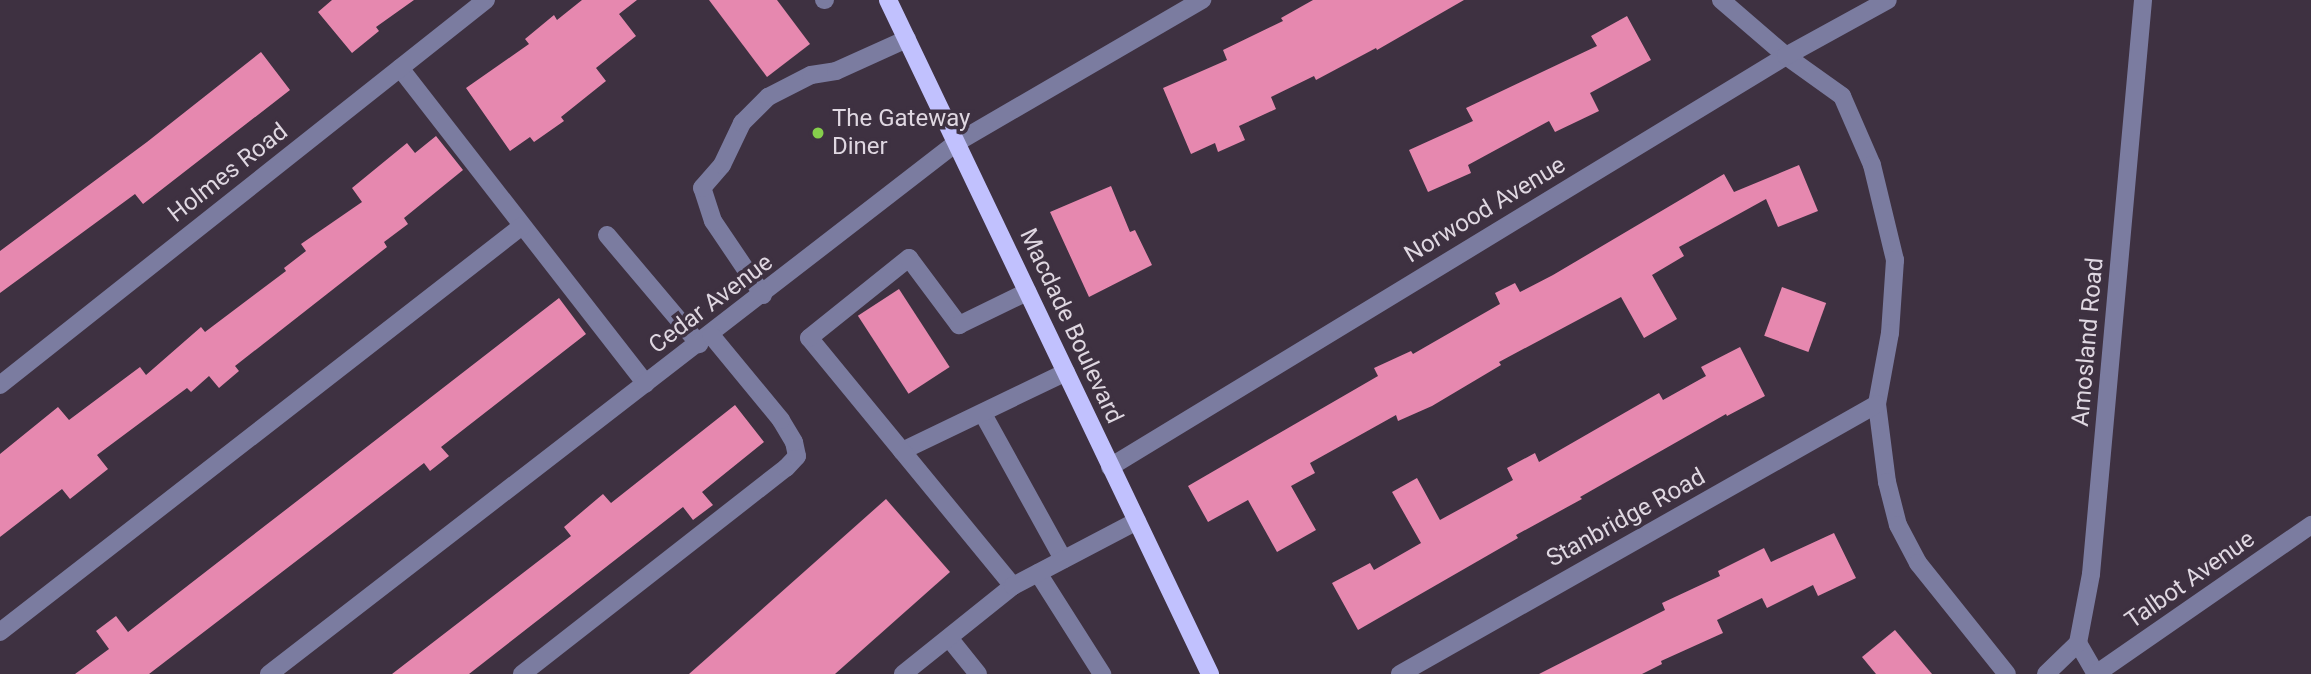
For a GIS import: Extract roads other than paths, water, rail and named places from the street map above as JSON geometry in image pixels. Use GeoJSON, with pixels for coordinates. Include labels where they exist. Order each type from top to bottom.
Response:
{"type":"FeatureCollection","features":[{"type":"Feature","properties":{"kind":"main road","name":"Macdade Boulevard"},"geometry":{"type":"LineString","coordinates":[[888,0],[1210,674]]}},
{"type":"Feature","properties":{"kind":"street","name":"Holmes Road"},"geometry":{"type":"LineString","coordinates":[[0,385],[486,0]]}},
{"type":"Feature","properties":{"kind":"street","name":"Cedar Avenue"},"geometry":{"type":"LineString","coordinates":[[269,674],[763,295],[956,143],[1202,0]]}},
{"type":"Feature","properties":{"kind":"street"},"geometry":{"type":"LineString","coordinates":[[1721,0],[1786,56],[1842,96],[1872,165],[1895,260],[1890,333],[1877,404],[1887,482],[1898,525],[1917,564],[2007,674]]}},
{"type":"Feature","properties":{"kind":"street","name":"Norwood Avenue"},"geometry":{"type":"LineString","coordinates":[[1110,467],[1786,56],[1888,0]]}},
{"type":"Feature","properties":{"kind":"street","name":"Amosland Road"},"geometry":{"type":"LineString","coordinates":[[2078,643],[2091,574],[2143,0]]}},
{"type":"Feature","properties":{"kind":"street"},"geometry":{"type":"LineString","coordinates":[[763,295],[713,220],[702,188],[722,165],[741,123],[768,96],[811,75],[836,71],[906,38]]}},
{"type":"Feature","properties":{"kind":"street"},"geometry":{"type":"LineString","coordinates":[[400,68],[646,384]]}},
{"type":"Feature","properties":{"kind":"street"},"geometry":{"type":"LineString","coordinates":[[0,632],[522,226]]}},
{"type":"Feature","properties":{"kind":"street"},"geometry":{"type":"LineString","coordinates":[[522,674],[786,468],[797,456],[794,442],[781,420],[607,235]]}},
{"type":"Feature","properties":{"kind":"street"},"geometry":{"type":"LineString","coordinates":[[1013,586],[809,338],[909,258],[959,325],[1027,292]]}},
{"type":"Feature","properties":{"kind":"street"},"geometry":{"type":"LineString","coordinates":[[902,451],[1066,372]]}},
{"type":"Feature","properties":{"kind":"street","name":"Stanbridge Road"},"geometry":{"type":"LineString","coordinates":[[1400,674],[1877,404]]}},
{"type":"Feature","properties":{"kind":"street"},"geometry":{"type":"LineString","coordinates":[[983,414],[1063,559]]}},
{"type":"Feature","properties":{"kind":"street"},"geometry":{"type":"LineString","coordinates":[[903,674],[1013,586],[1137,521]]}},
{"type":"Feature","properties":{"kind":"street","name":"Talbot Avenue"},"geometry":{"type":"LineString","coordinates":[[2096,674],[2311,526]]}},
{"type":"Feature","properties":{"kind":"street"},"geometry":{"type":"LineString","coordinates":[[1038,573],[1102,674]]}},
{"type":"Feature","properties":{"kind":"street"},"geometry":{"type":"LineString","coordinates":[[949,638],[978,674]]}},
{"type":"Feature","properties":{"kind":"street"},"geometry":{"type":"LineString","coordinates":[[2046,674],[2078,643],[2096,674]]}},
{"type":"Feature","properties":{"kind":"place","name":"The Gateway Diner"},"geometry":{"type":"Point","coordinates":[818,133]}}]}
